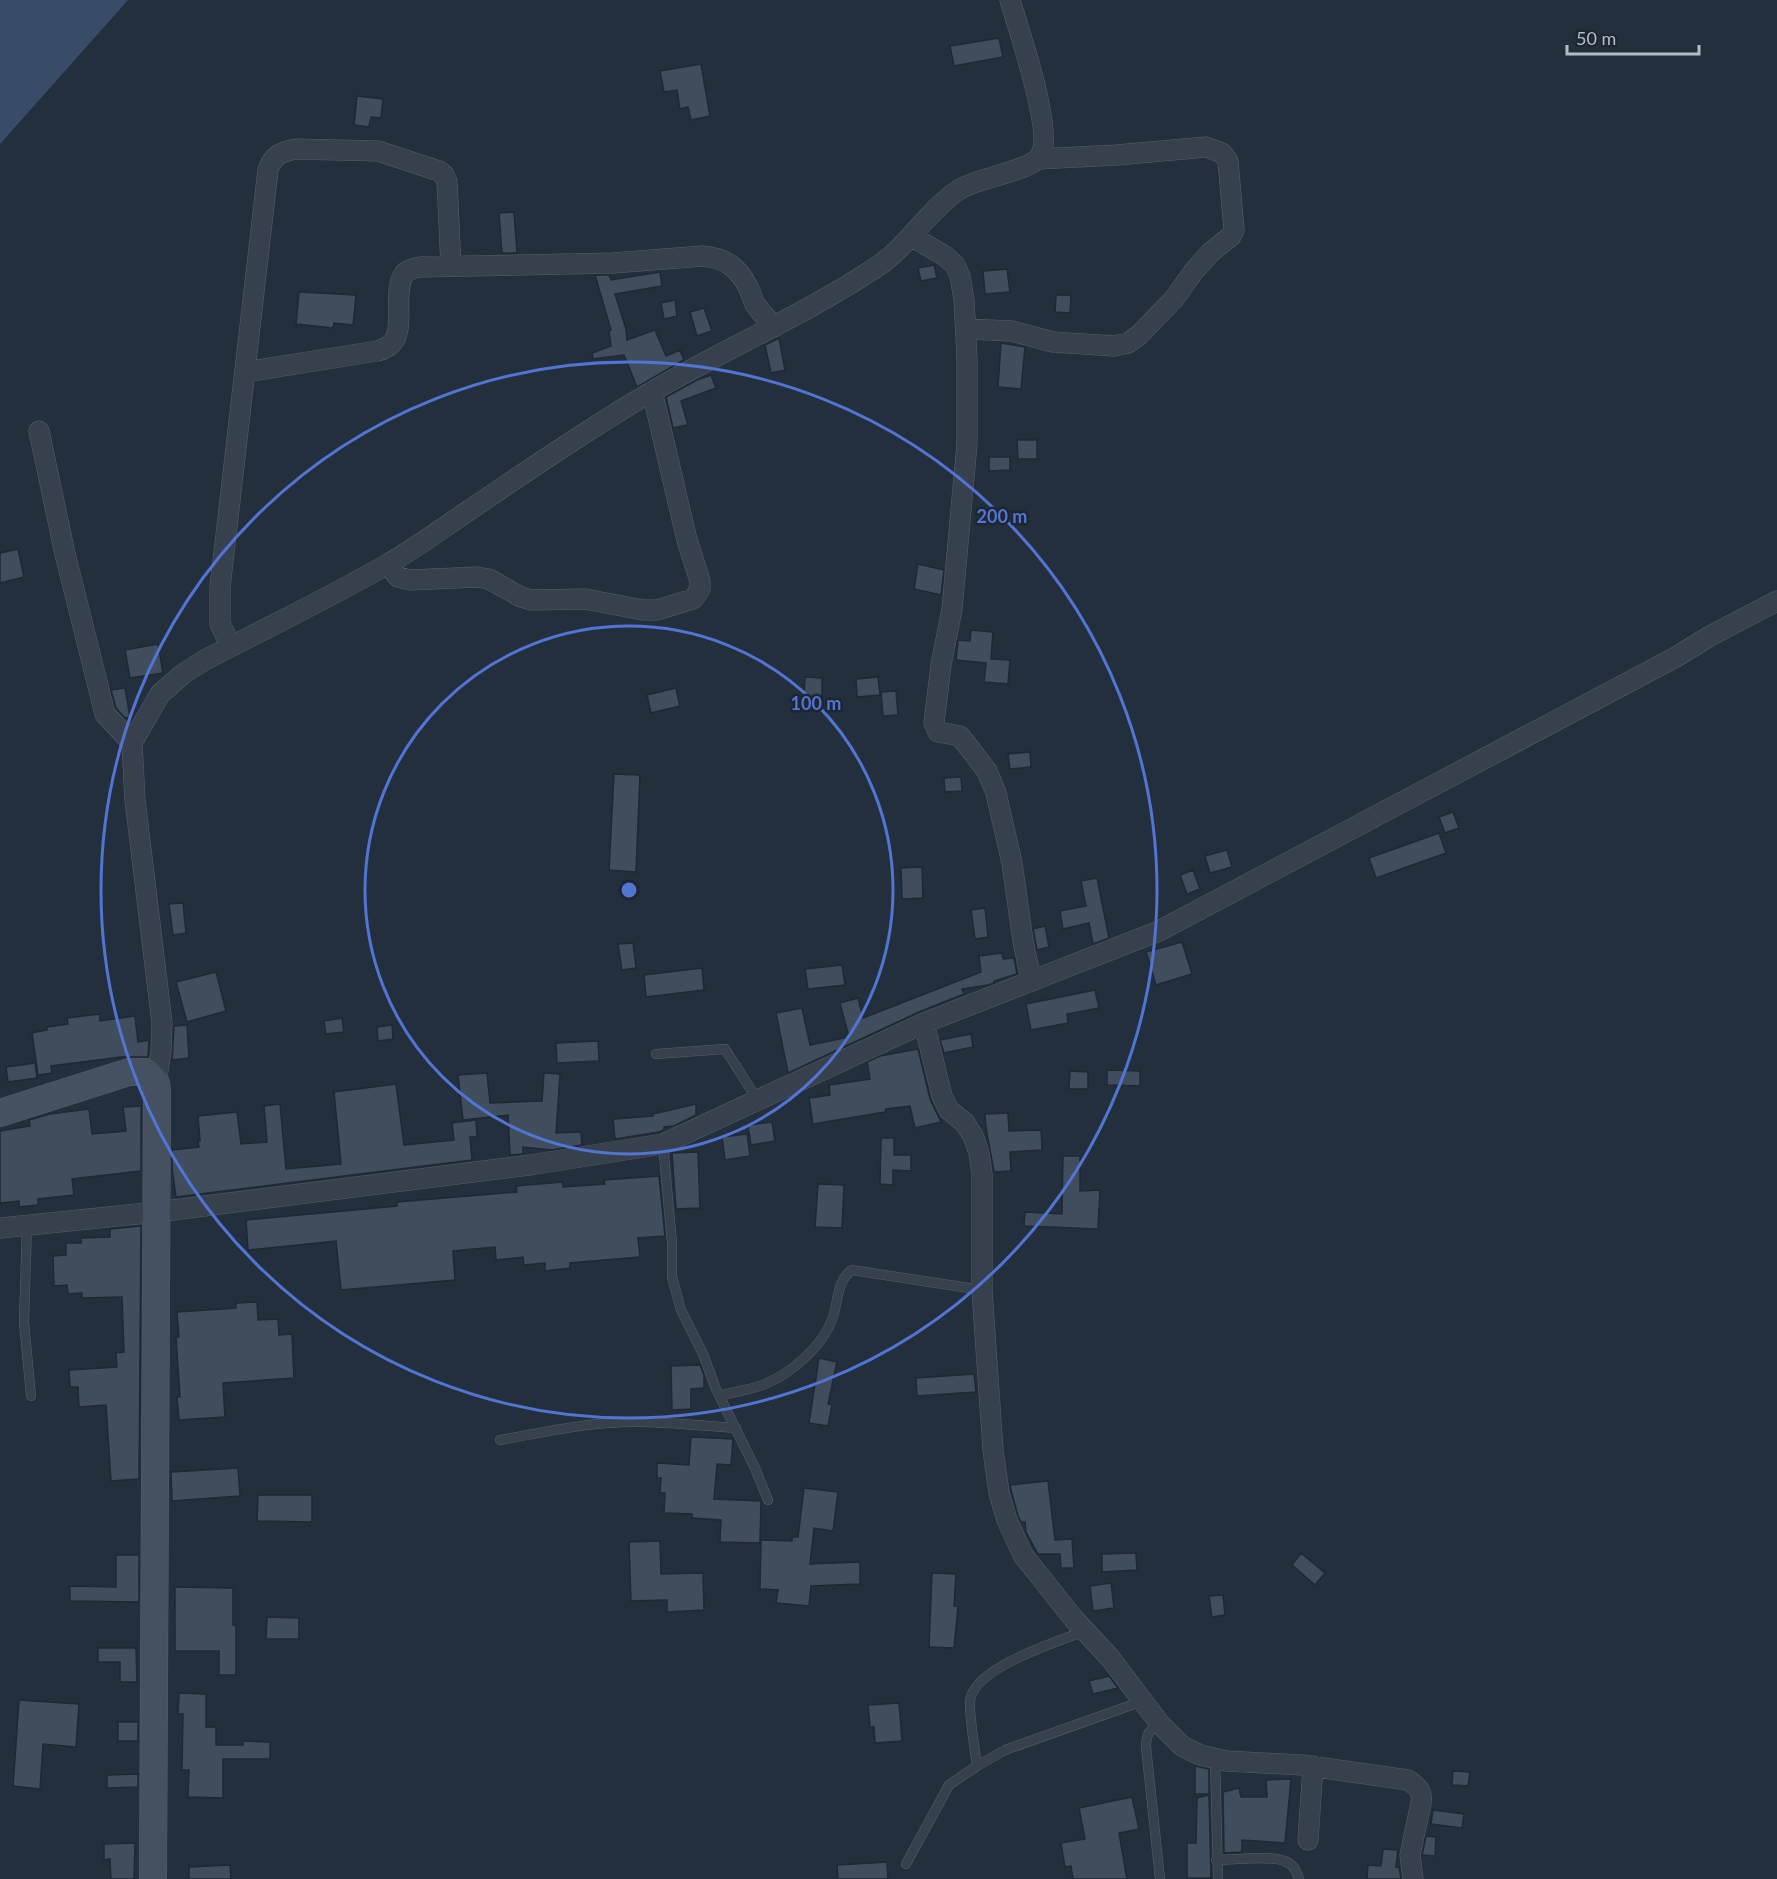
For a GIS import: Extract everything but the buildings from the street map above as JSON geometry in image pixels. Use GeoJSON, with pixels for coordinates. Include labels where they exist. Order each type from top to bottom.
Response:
{"type":"FeatureCollection","features":[{"type":"Feature","properties":{"kind":"main road"},"geometry":{"type":"LineString","coordinates":[[0,1113],[129,1072],[146,1072],[156,1083],[158,1092],[153,1879]]}},
{"type":"Feature","properties":{"kind":"street"},"geometry":{"type":"LineString","coordinates":[[1010,0],[1042,115],[1044,145],[1038,159]]}},
{"type":"Feature","properties":{"kind":"street"},"geometry":{"type":"LineString","coordinates":[[156,1083],[162,1051],[162,1023],[135,800],[132,743],[160,694],[183,674],[231,646],[388,564],[534,466],[652,391],[774,327],[880,265],[953,194],[966,185],[1028,165],[1038,159],[1206,147],[1222,153],[1228,161],[1234,209],[1234,230],[1231,236],[1205,259],[1174,299],[1139,335],[1128,343],[1114,346],[1053,342],[1012,331],[966,329]]}},
{"type":"Feature","properties":{"kind":"street"},"geometry":{"type":"LineString","coordinates":[[231,646],[220,624],[220,588],[268,170],[271,161],[283,152],[296,149],[378,151],[439,171],[447,182],[451,266]]}},
{"type":"Feature","properties":{"kind":"street"},"geometry":{"type":"LineString","coordinates":[[910,236],[945,256],[955,265],[960,276],[966,329],[967,444],[952,609],[941,665],[934,723],[938,732],[960,736],[992,780],[1007,837],[1031,980]]}},
{"type":"Feature","properties":{"kind":"street"},"geometry":{"type":"LineString","coordinates":[[245,372],[377,351],[388,347],[395,339],[401,280],[405,273],[420,267],[613,263],[703,256],[717,257],[728,262],[738,271],[755,304],[774,327]]}},
{"type":"Feature","properties":{"kind":"street"},"geometry":{"type":"LineString","coordinates":[[388,564],[399,577],[410,580],[477,577],[489,579],[531,600],[585,599],[643,610],[657,610],[693,599],[700,589],[700,581],[687,540],[652,391]]}},
{"type":"Feature","properties":{"kind":"street"},"geometry":{"type":"LineString","coordinates":[[39,431],[105,714],[132,743]]}},
{"type":"Feature","properties":{"kind":"street"},"geometry":{"type":"LineString","coordinates":[[0,1228],[157,1212],[530,1165],[663,1144],[924,1023],[1159,931],[1676,657],[1710,636],[1777,601]]}},
{"type":"Feature","properties":{"kind":"street"},"geometry":{"type":"LineString","coordinates":[[924,1023],[942,1096],[949,1110],[965,1123],[974,1138],[979,1153],[982,1290],[993,1450],[999,1493],[1007,1520],[1023,1554],[1085,1631],[1111,1659],[1160,1724],[1182,1746],[1200,1755],[1233,1761],[1314,1766],[1408,1780],[1420,1789],[1421,1803],[1410,1855],[1413,1879]]}},
{"type":"Feature","properties":{"kind":"street"},"geometry":{"type":"LineString","coordinates":[[1308,1840],[1314,1766]]}},
{"type":"Feature","properties":{"kind":"lane"},"geometry":{"type":"LineString","coordinates":[[656,1054],[725,1049],[757,1099]]}},
{"type":"Feature","properties":{"kind":"lane"},"geometry":{"type":"LineString","coordinates":[[663,1144],[672,1243],[672,1276],[681,1310],[768,1500]]}},
{"type":"Feature","properties":{"kind":"lane"},"geometry":{"type":"LineString","coordinates":[[27,1226],[24,1322],[31,1396]]}},
{"type":"Feature","properties":{"kind":"lane"},"geometry":{"type":"LineString","coordinates":[[720,1395],[765,1384],[794,1367],[827,1331],[833,1318],[841,1285],[847,1273],[852,1270],[982,1290]]}},
{"type":"Feature","properties":{"kind":"lane"},"geometry":{"type":"LineString","coordinates":[[500,1440],[583,1425],[615,1423],[639,1422],[736,1428]]}},
{"type":"Feature","properties":{"kind":"lane"},"geometry":{"type":"LineString","coordinates":[[977,1766],[970,1700],[976,1689],[987,1677],[1012,1660],[1085,1631]]}},
{"type":"Feature","properties":{"kind":"lane"},"geometry":{"type":"LineString","coordinates":[[906,1864],[949,1785],[1005,1750],[1143,1701]]}},
{"type":"Feature","properties":{"kind":"lane"},"geometry":{"type":"LineString","coordinates":[[1160,1724],[1151,1728],[1146,1737],[1160,1879]]}},
{"type":"Feature","properties":{"kind":"lane"},"geometry":{"type":"LineString","coordinates":[[1215,1758],[1218,1879]]}},
{"type":"Feature","properties":{"kind":"lane"},"geometry":{"type":"LineString","coordinates":[[1216,1860],[1274,1859],[1284,1861],[1296,1871],[1299,1879]]}},
{"type":"Feature","properties":{"kind":"water"},"geometry":{"type":"Polygon","coordinates":[[[0,0],[128,0],[0,144],[0,0]]]}}]}
